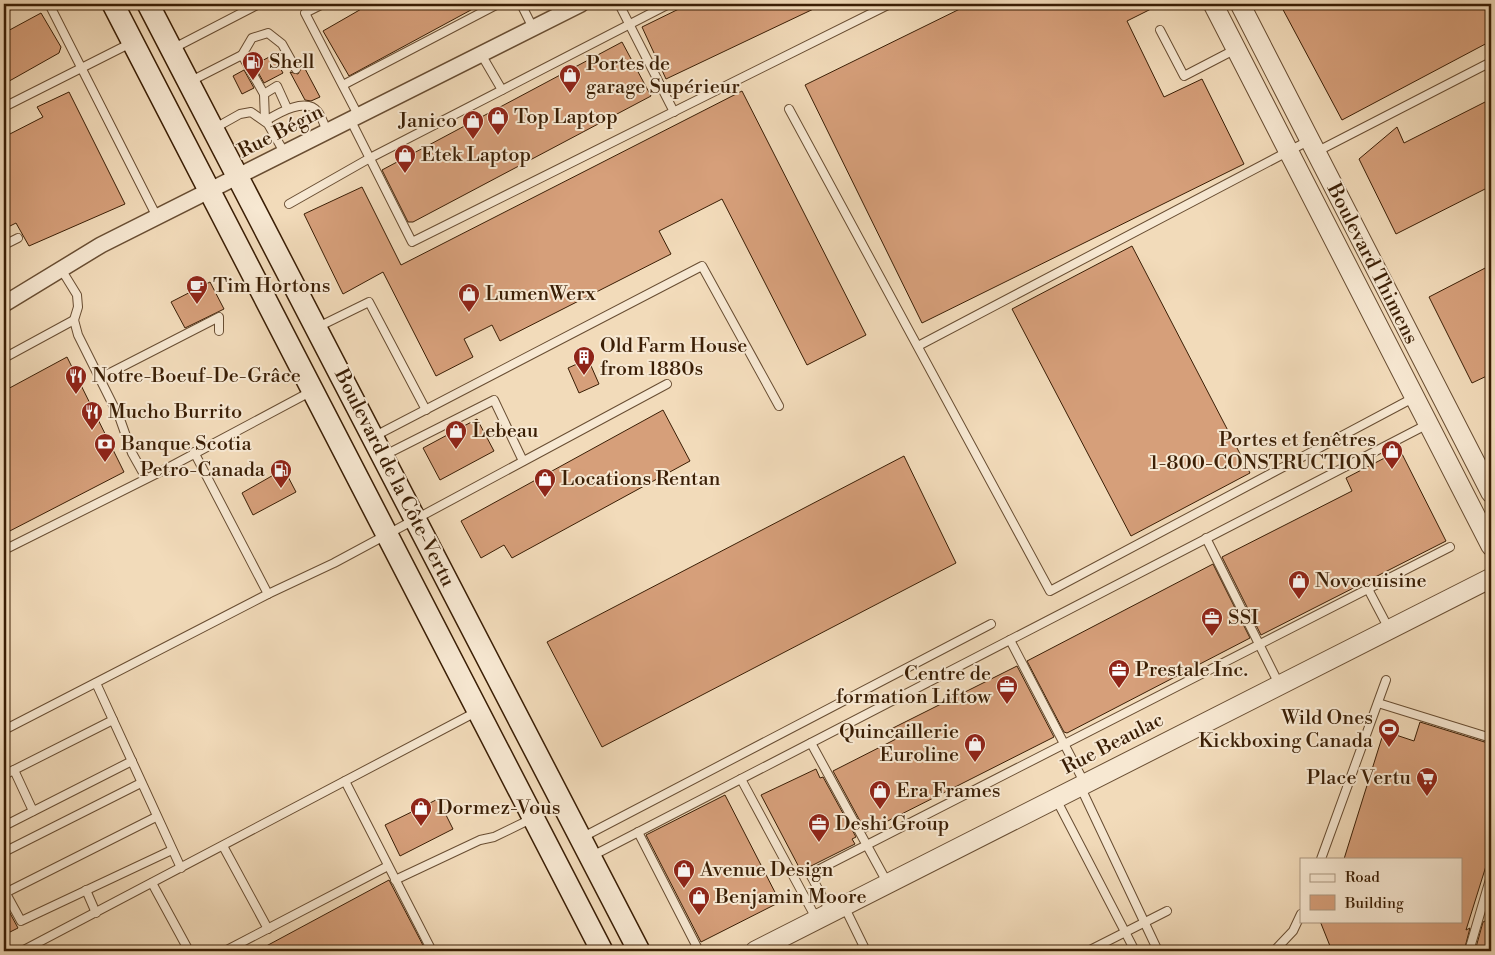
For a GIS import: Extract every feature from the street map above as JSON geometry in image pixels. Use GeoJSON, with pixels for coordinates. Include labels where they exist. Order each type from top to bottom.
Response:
{"type":"FeatureCollection","features":[{"type":"Feature","properties":{"kind":"main road","name":"Boulevard de la Côte-Vertu"},"geometry":{"type":"LineString","coordinates":[[113,4],[602,951]]}},
{"type":"Feature","properties":{"kind":"main road","name":"Boulevard de la Côte-Vertu"},"geometry":{"type":"LineString","coordinates":[[148,4],[640,951]]}},
{"type":"Feature","properties":{"kind":"street","name":"Rue Bégin"},"geometry":{"type":"LineString","coordinates":[[4,304],[101,245],[581,4]]}},
{"type":"Feature","properties":{"kind":"street","name":"Boulevard Thimens"},"geometry":{"type":"LineString","coordinates":[[1213,4],[1491,546]]}},
{"type":"Feature","properties":{"kind":"street","name":"Boulevard Thimens"},"geometry":{"type":"LineString","coordinates":[[1240,4],[1491,493]]}},
{"type":"Feature","properties":{"kind":"street"},"geometry":{"type":"LineString","coordinates":[[1236,49],[1258,38]]}},
{"type":"Feature","properties":{"kind":"street","name":"Rue Beaulac"},"geometry":{"type":"LineString","coordinates":[[755,951],[1491,578]]}},
{"type":"Feature","properties":{"kind":"lane"},"geometry":{"type":"LineString","coordinates":[[4,6],[18,4]]}},
{"type":"Feature","properties":{"kind":"lane"},"geometry":{"type":"LineString","coordinates":[[49,4],[156,217]]}},
{"type":"Feature","properties":{"kind":"lane"},"geometry":{"type":"LineString","coordinates":[[172,49],[259,4]]}},
{"type":"Feature","properties":{"kind":"lane"},"geometry":{"type":"LineString","coordinates":[[323,4],[305,13],[343,85],[370,158],[412,242],[890,4]]}},
{"type":"Feature","properties":{"kind":"lane"},"geometry":{"type":"LineString","coordinates":[[343,85],[498,4]]}},
{"type":"Feature","properties":{"kind":"lane"},"geometry":{"type":"LineString","coordinates":[[520,4],[533,28]]}},
{"type":"Feature","properties":{"kind":"lane"},"geometry":{"type":"LineString","coordinates":[[619,4],[674,112]]}},
{"type":"Feature","properties":{"kind":"lane"},"geometry":{"type":"LineString","coordinates":[[289,204],[370,158],[669,4]]}},
{"type":"Feature","properties":{"kind":"lane"},"geometry":{"type":"LineString","coordinates":[[1160,30],[1184,76],[1236,49]]}},
{"type":"Feature","properties":{"kind":"lane"},"geometry":{"type":"LineString","coordinates":[[189,82],[242,55],[252,38],[268,33],[282,44],[296,69]]}},
{"type":"Feature","properties":{"kind":"lane"},"geometry":{"type":"LineString","coordinates":[[4,107],[133,42]]}},
{"type":"Feature","properties":{"kind":"lane"},"geometry":{"type":"LineString","coordinates":[[481,54],[502,90]]}},
{"type":"Feature","properties":{"kind":"lane"},"geometry":{"type":"LineString","coordinates":[[242,55],[264,94],[265,121]]}},
{"type":"Feature","properties":{"kind":"lane"},"geometry":{"type":"LineString","coordinates":[[918,346],[1288,151],[1313,146],[1491,62]]}},
{"type":"Feature","properties":{"kind":"lane"},"geometry":{"type":"LineString","coordinates":[[264,94],[277,86],[286,108]]}},
{"type":"Feature","properties":{"kind":"lane"},"geometry":{"type":"LineString","coordinates":[[313,100],[327,131]]}},
{"type":"Feature","properties":{"kind":"lane"},"geometry":{"type":"LineString","coordinates":[[265,121],[286,108],[299,106],[312,108],[318,112]]}},
{"type":"Feature","properties":{"kind":"lane"},"geometry":{"type":"LineString","coordinates":[[789,109],[1050,591],[1415,397]]}},
{"type":"Feature","properties":{"kind":"lane"},"geometry":{"type":"LineString","coordinates":[[213,129],[245,112],[257,115],[265,121],[284,152]]}},
{"type":"Feature","properties":{"kind":"lane"},"geometry":{"type":"LineString","coordinates":[[4,246],[18,238]]}},
{"type":"Feature","properties":{"kind":"lane"},"geometry":{"type":"LineString","coordinates":[[373,437],[702,266],[779,406]]}},
{"type":"Feature","properties":{"kind":"lane"},"geometry":{"type":"LineString","coordinates":[[61,269],[77,295],[78,307],[74,320],[78,335],[120,418],[132,453],[146,478]]}},
{"type":"Feature","properties":{"kind":"lane"},"geometry":{"type":"LineString","coordinates":[[316,327],[369,302],[426,410]]}},
{"type":"Feature","properties":{"kind":"lane"},"geometry":{"type":"LineString","coordinates":[[100,378],[218,317],[219,331]]}},
{"type":"Feature","properties":{"kind":"lane"},"geometry":{"type":"LineString","coordinates":[[4,358],[74,320]]}},
{"type":"Feature","properties":{"kind":"lane"},"geometry":{"type":"LineString","coordinates":[[4,730],[268,594],[334,563],[667,384]]}},
{"type":"Feature","properties":{"kind":"lane"},"geometry":{"type":"LineString","coordinates":[[4,550],[312,391]]}},
{"type":"Feature","properties":{"kind":"lane"},"geometry":{"type":"LineString","coordinates":[[383,456],[494,400],[523,461]]}},
{"type":"Feature","properties":{"kind":"lane"},"geometry":{"type":"LineString","coordinates":[[586,848],[638,832],[1428,424]]}},
{"type":"Feature","properties":{"kind":"lane"},"geometry":{"type":"LineString","coordinates":[[194,452],[268,594]]}},
{"type":"Feature","properties":{"kind":"lane"},"geometry":{"type":"LineString","coordinates":[[1206,538],[1280,685]]}},
{"type":"Feature","properties":{"kind":"lane"},"geometry":{"type":"LineString","coordinates":[[830,913],[810,874],[1450,547]]}},
{"type":"Feature","properties":{"kind":"lane"},"geometry":{"type":"LineString","coordinates":[[1368,589],[1389,630]]}},
{"type":"Feature","properties":{"kind":"lane"},"geometry":{"type":"LineString","coordinates":[[586,848],[991,624]]}},
{"type":"Feature","properties":{"kind":"lane"},"geometry":{"type":"LineString","coordinates":[[1010,640],[1064,744],[1158,951]]}},
{"type":"Feature","properties":{"kind":"lane"},"geometry":{"type":"LineString","coordinates":[[1321,858],[1386,680]]}},
{"type":"Feature","properties":{"kind":"lane"},"geometry":{"type":"LineString","coordinates":[[96,683],[181,868]]}},
{"type":"Feature","properties":{"kind":"lane"},"geometry":{"type":"LineString","coordinates":[[1378,703],[1491,738]]}},
{"type":"Feature","properties":{"kind":"lane"},"geometry":{"type":"LineString","coordinates":[[22,951],[478,711]]}},
{"type":"Feature","properties":{"kind":"lane"},"geometry":{"type":"LineString","coordinates":[[4,775],[112,720]]}},
{"type":"Feature","properties":{"kind":"lane"},"geometry":{"type":"LineString","coordinates":[[811,743],[888,884]]}},
{"type":"Feature","properties":{"kind":"lane"},"geometry":{"type":"LineString","coordinates":[[4,826],[132,761]]}},
{"type":"Feature","properties":{"kind":"lane"},"geometry":{"type":"LineString","coordinates":[[14,770],[33,811]]}},
{"type":"Feature","properties":{"kind":"lane"},"geometry":{"type":"LineString","coordinates":[[741,779],[830,913],[866,951]]}},
{"type":"Feature","properties":{"kind":"lane"},"geometry":{"type":"LineString","coordinates":[[345,781],[432,951]]}},
{"type":"Feature","properties":{"kind":"lane"},"geometry":{"type":"LineString","coordinates":[[4,852],[141,783]]}},
{"type":"Feature","properties":{"kind":"lane"},"geometry":{"type":"LineString","coordinates":[[1056,799],[1134,951]]}},
{"type":"Feature","properties":{"kind":"lane"},"geometry":{"type":"LineString","coordinates":[[156,817],[4,891],[21,921],[172,850]]}},
{"type":"Feature","properties":{"kind":"lane"},"geometry":{"type":"LineString","coordinates":[[395,880],[480,840],[494,838],[533,818]]}},
{"type":"Feature","properties":{"kind":"lane"},"geometry":{"type":"LineString","coordinates":[[638,832],[699,951]]}},
{"type":"Feature","properties":{"kind":"lane"},"geometry":{"type":"LineString","coordinates":[[223,846],[268,929]]}},
{"type":"Feature","properties":{"kind":"lane"},"geometry":{"type":"LineString","coordinates":[[225,951],[388,866]]}},
{"type":"Feature","properties":{"kind":"lane"},"geometry":{"type":"LineString","coordinates":[[1469,951],[1491,876]]}},
{"type":"Feature","properties":{"kind":"lane"},"geometry":{"type":"LineString","coordinates":[[152,883],[188,951]]}},
{"type":"Feature","properties":{"kind":"lane"},"geometry":{"type":"LineString","coordinates":[[86,890],[96,913]]}},
{"type":"Feature","properties":{"kind":"lane"},"geometry":{"type":"LineString","coordinates":[[1088,951],[1167,911]]}},
{"type":"Feature","properties":{"kind":"lane"},"geometry":{"type":"LineString","coordinates":[[1274,951],[1293,930],[1300,916]]}},
{"type":"Feature","properties":{"kind":"building"},"geometry":{"type":"Polygon","coordinates":[[[370,4],[482,4],[349,76],[323,31],[370,4]]]}},
{"type":"Feature","properties":{"kind":"building"},"geometry":{"type":"Polygon","coordinates":[[[689,4],[824,4],[666,79],[642,27],[689,4]]]}},
{"type":"Feature","properties":{"kind":"building"},"geometry":{"type":"Polygon","coordinates":[[[970,4],[1161,4],[1127,21],[1164,97],[1202,79],[1244,164],[922,323],[805,85],[970,4]]]}},
{"type":"Feature","properties":{"kind":"building"},"geometry":{"type":"Polygon","coordinates":[[[1280,4],[1491,4],[1491,41],[1342,120],[1280,4]]]}},
{"type":"Feature","properties":{"kind":"building"},"geometry":{"type":"Polygon","coordinates":[[[41,13],[61,47],[59,53],[4,84],[4,33],[41,13]]]}},
{"type":"Feature","properties":{"kind":"building"},"geometry":{"type":"Polygon","coordinates":[[[622,42],[651,96],[413,222],[408,222],[382,170],[622,42]]]}},
{"type":"Feature","properties":{"kind":"building"},"geometry":{"type":"Polygon","coordinates":[[[273,55],[283,73],[264,83],[254,65],[273,55]]]}},
{"type":"Feature","properties":{"kind":"building"},"geometry":{"type":"Polygon","coordinates":[[[303,65],[320,97],[311,101],[305,100],[290,72],[298,74],[303,65]]]}},
{"type":"Feature","properties":{"kind":"building"},"geometry":{"type":"Polygon","coordinates":[[[244,70],[254,88],[242,94],[233,76],[244,70]]]}},
{"type":"Feature","properties":{"kind":"building"},"geometry":{"type":"Polygon","coordinates":[[[742,91],[866,335],[807,365],[722,199],[659,231],[671,254],[500,341],[492,325],[464,339],[473,357],[436,376],[383,272],[343,294],[304,214],[362,187],[401,265],[742,91]]]}},
{"type":"Feature","properties":{"kind":"building"},"geometry":{"type":"Polygon","coordinates":[[[69,92],[125,204],[29,246],[16,223],[4,229],[4,137],[43,117],[37,107],[69,92]]]}},
{"type":"Feature","properties":{"kind":"building"},"geometry":{"type":"Polygon","coordinates":[[[1491,99],[1491,186],[1396,234],[1359,159],[1397,127],[1404,143],[1491,99]]]}},
{"type":"Feature","properties":{"kind":"building"},"geometry":{"type":"Polygon","coordinates":[[[1132,246],[1250,473],[1131,536],[1012,309],[1132,246]]]}},
{"type":"Feature","properties":{"kind":"building"},"geometry":{"type":"Polygon","coordinates":[[[1491,265],[1491,374],[1472,383],[1429,297],[1491,265]]]}},
{"type":"Feature","properties":{"kind":"building","name":"Tim Hortons"},"geometry":{"type":"Polygon","coordinates":[[[210,282],[224,309],[185,328],[171,302],[210,282]]]}},
{"type":"Feature","properties":{"kind":"building"},"geometry":{"type":"Polygon","coordinates":[[[67,357],[124,472],[4,534],[4,391],[67,357]]]}},
{"type":"Feature","properties":{"kind":"building","name":"Old Farm House from 1880s"},"geometry":{"type":"Polygon","coordinates":[[[588,359],[599,384],[579,393],[568,368],[588,359]]]}},
{"type":"Feature","properties":{"kind":"building"},"geometry":{"type":"Polygon","coordinates":[[[663,410],[690,461],[512,558],[504,545],[481,558],[461,521],[663,410]]]}},
{"type":"Feature","properties":{"kind":"building"},"geometry":{"type":"Polygon","coordinates":[[[477,419],[494,451],[440,480],[423,448],[477,419]]]}},
{"type":"Feature","properties":{"kind":"building"},"geometry":{"type":"Polygon","coordinates":[[[1400,450],[1446,541],[1261,635],[1222,557],[1352,491],[1346,478],[1400,450]]]}},
{"type":"Feature","properties":{"kind":"building"},"geometry":{"type":"Polygon","coordinates":[[[904,456],[956,563],[602,747],[547,642],[904,456]]]}},
{"type":"Feature","properties":{"kind":"building"},"geometry":{"type":"Polygon","coordinates":[[[284,469],[296,492],[253,515],[242,493],[284,469]]]}},
{"type":"Feature","properties":{"kind":"building"},"geometry":{"type":"Polygon","coordinates":[[[1213,564],[1250,638],[1067,733],[1064,732],[1027,661],[1213,564]]]}},
{"type":"Feature","properties":{"kind":"building"},"geometry":{"type":"Polygon","coordinates":[[[1017,666],[1054,737],[866,832],[833,771],[896,739],[891,729],[1017,666]]]}},
{"type":"Feature","properties":{"kind":"building","name":"Place Vertu"},"geometry":{"type":"Polygon","coordinates":[[[1420,722],[1491,744],[1491,850],[1466,930],[1470,928],[1464,951],[1332,951],[1320,922],[1462,922],[1462,858],[1344,858],[1384,731],[1414,741],[1420,722]]]}},
{"type":"Feature","properties":{"kind":"building"},"geometry":{"type":"Polygon","coordinates":[[[816,769],[820,778],[823,777],[856,837],[852,839],[855,844],[801,871],[761,795],[816,769]]]}},
{"type":"Feature","properties":{"kind":"building"},"geometry":{"type":"Polygon","coordinates":[[[725,795],[780,902],[701,942],[646,835],[725,795]]]}},
{"type":"Feature","properties":{"kind":"building"},"geometry":{"type":"Polygon","coordinates":[[[438,799],[453,829],[400,856],[385,825],[438,799]]]}},
{"type":"Feature","properties":{"kind":"building"},"geometry":{"type":"Polygon","coordinates":[[[389,880],[426,951],[257,951],[389,880]]]}},
{"type":"Feature","properties":{"kind":"building"},"geometry":{"type":"Polygon","coordinates":[[[4,902],[18,928],[4,935],[4,902]]]}},
{"type":"Feature","properties":{"kind":"building"},"geometry":{"type":"Polygon","coordinates":[[[1491,918],[1491,951],[1475,951],[1483,922],[1491,918]]]}},
{"type":"Feature","properties":{"kind":"place","name":"Shell"},"geometry":{"type":"Point","coordinates":[253,81]}},
{"type":"Feature","properties":{"kind":"place","name":"Portes de garage Supérieur"},"geometry":{"type":"Point","coordinates":[570,94]}},
{"type":"Feature","properties":{"kind":"place","name":"Top Laptop"},"geometry":{"type":"Point","coordinates":[498,136]}},
{"type":"Feature","properties":{"kind":"place","name":"Janico"},"geometry":{"type":"Point","coordinates":[473,140]}},
{"type":"Feature","properties":{"kind":"place","name":"Etek Laptop"},"geometry":{"type":"Point","coordinates":[405,174]}},
{"type":"Feature","properties":{"kind":"place","name":"Tim Hortons"},"geometry":{"type":"Point","coordinates":[197,305]}},
{"type":"Feature","properties":{"kind":"place","name":"LumenWerx"},"geometry":{"type":"Point","coordinates":[469,313]}},
{"type":"Feature","properties":{"kind":"place","name":"Old Farm House from 1880s"},"geometry":{"type":"Point","coordinates":[584,376]}},
{"type":"Feature","properties":{"kind":"place","name":"Notre-Boeuf-De-Grâce"},"geometry":{"type":"Point","coordinates":[76,395]}},
{"type":"Feature","properties":{"kind":"place","name":"Mucho Burrito"},"geometry":{"type":"Point","coordinates":[92,431]}},
{"type":"Feature","properties":{"kind":"place","name":"Lebeau"},"geometry":{"type":"Point","coordinates":[456,450]}},
{"type":"Feature","properties":{"kind":"place","name":"Banque Scotia"},"geometry":{"type":"Point","coordinates":[105,463]}},
{"type":"Feature","properties":{"kind":"place","name":"Portes et fenêtres 1-800-CONSTRUCTION"},"geometry":{"type":"Point","coordinates":[1392,470]}},
{"type":"Feature","properties":{"kind":"place","name":"Petro-Canada"},"geometry":{"type":"Point","coordinates":[281,489]}},
{"type":"Feature","properties":{"kind":"place","name":"Locations Rentan"},"geometry":{"type":"Point","coordinates":[545,498]}},
{"type":"Feature","properties":{"kind":"place","name":"Novocuisine"},"geometry":{"type":"Point","coordinates":[1299,600]}},
{"type":"Feature","properties":{"kind":"place","name":"SSI"},"geometry":{"type":"Point","coordinates":[1212,637]}},
{"type":"Feature","properties":{"kind":"place","name":"Prestale Inc."},"geometry":{"type":"Point","coordinates":[1119,689]}},
{"type":"Feature","properties":{"kind":"place","name":"Centre de formation Liftow"},"geometry":{"type":"Point","coordinates":[1007,705]}},
{"type":"Feature","properties":{"kind":"place","name":"Wild Ones Kickboxing Canada"},"geometry":{"type":"Point","coordinates":[1389,748]}},
{"type":"Feature","properties":{"kind":"place","name":"Quincaillerie Euroline"},"geometry":{"type":"Point","coordinates":[975,763]}},
{"type":"Feature","properties":{"kind":"place","name":"Place Vertu"},"geometry":{"type":"Point","coordinates":[1427,797]}},
{"type":"Feature","properties":{"kind":"place","name":"Era Frames"},"geometry":{"type":"Point","coordinates":[880,810]}},
{"type":"Feature","properties":{"kind":"place","name":"Dormez-Vous"},"geometry":{"type":"Point","coordinates":[421,827]}},
{"type":"Feature","properties":{"kind":"place","name":"Deshi Group"},"geometry":{"type":"Point","coordinates":[819,843]}},
{"type":"Feature","properties":{"kind":"place","name":"Avenue Design"},"geometry":{"type":"Point","coordinates":[684,889]}},
{"type":"Feature","properties":{"kind":"place","name":"Benjamin Moore"},"geometry":{"type":"Point","coordinates":[699,916]}}]}
